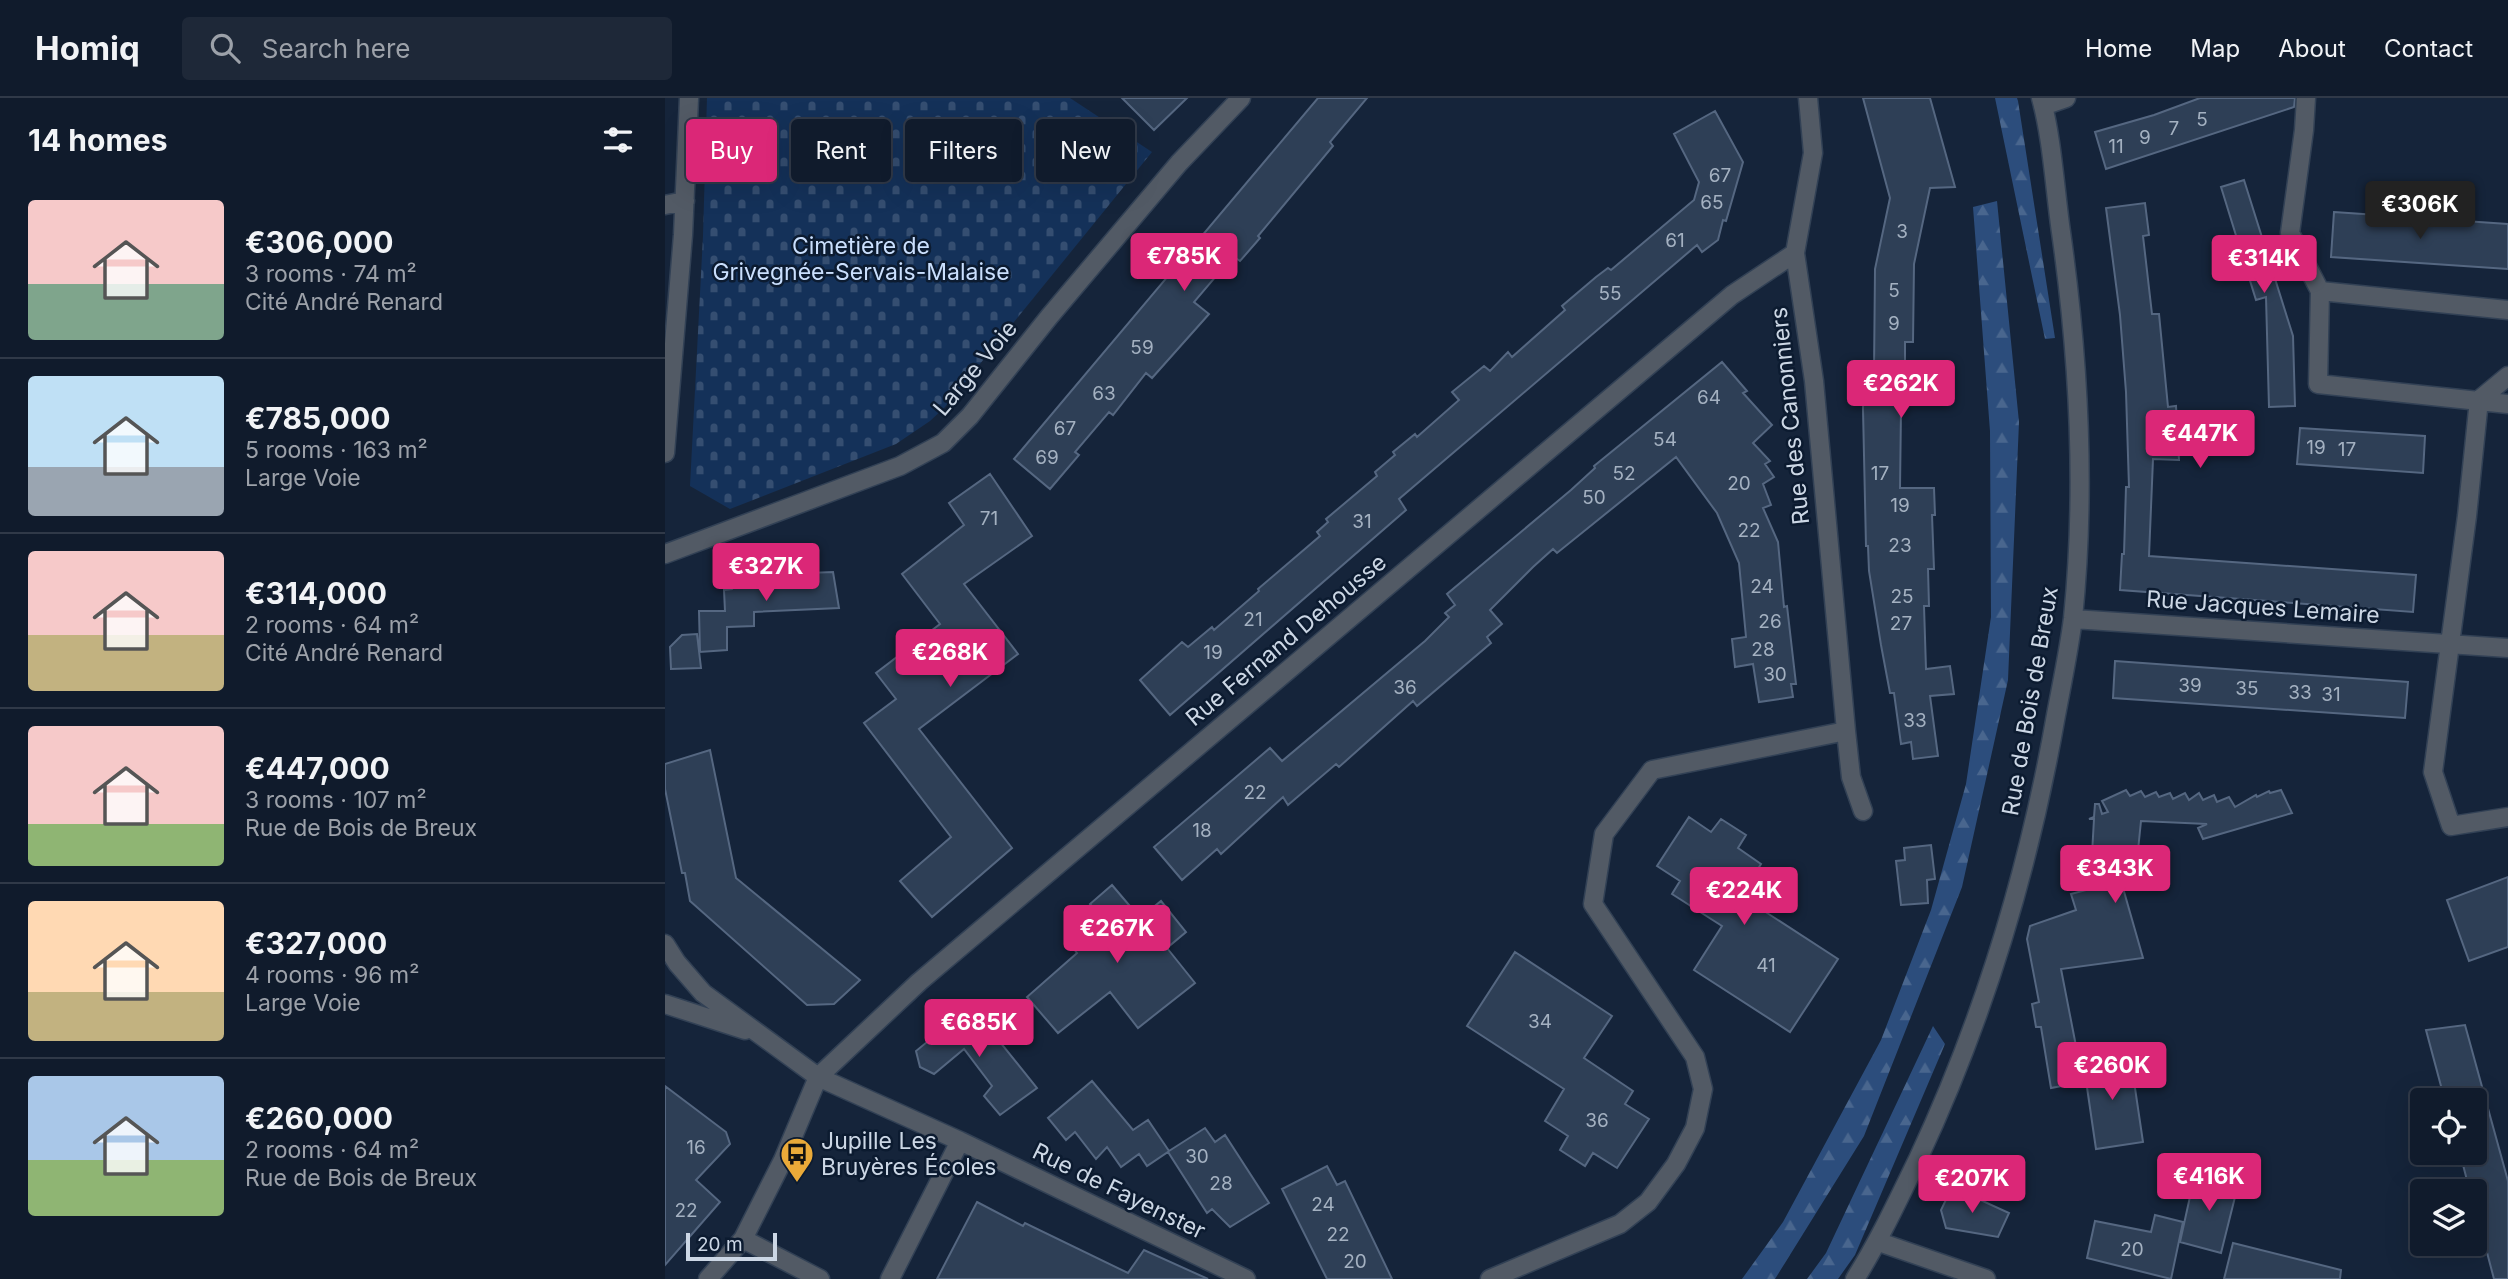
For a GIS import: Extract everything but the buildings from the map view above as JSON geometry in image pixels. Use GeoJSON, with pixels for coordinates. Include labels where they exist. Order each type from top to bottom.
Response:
{"type":"FeatureCollection","features":[{"type":"Feature","properties":{"kind":"street"},"geometry":{"type":"LineString","coordinates":[[665,453],[685,201],[689,98]]}},
{"type":"Feature","properties":{"kind":"street","name":"Large Voie"},"geometry":{"type":"LineString","coordinates":[[665,554],[901,466],[943,443],[970,416],[1049,317],[1179,163],[1241,98]]}},
{"type":"Feature","properties":{"kind":"street","name":"Rue des Canonniers"},"geometry":{"type":"LineString","coordinates":[[1808,98],[1814,153],[1795,253],[1814,381],[1851,777],[1863,811]]}},
{"type":"Feature","properties":{"kind":"street"},"geometry":{"type":"LineString","coordinates":[[2042,102],[2066,98]]}},
{"type":"Feature","properties":{"kind":"street"},"geometry":{"type":"LineString","coordinates":[[2306,98],[2290,233],[2320,291],[2318,384],[2508,404]]}},
{"type":"Feature","properties":{"kind":"street","name":"Rue de Bois de Breux"},"geometry":{"type":"LineString","coordinates":[[1855,1279],[1878,1242],[1946,1100],[2005,936],[2047,769],[2073,619],[2079,516],[2073,314],[2042,102]]}},
{"type":"Feature","properties":{"kind":"street"},"geometry":{"type":"LineString","coordinates":[[665,205],[685,201]]}},
{"type":"Feature","properties":{"kind":"street","name":"Rue Fernand Dehousse"},"geometry":{"type":"LineString","coordinates":[[818,1077],[930,973],[1732,295],[1795,253]]}},
{"type":"Feature","properties":{"kind":"street"},"geometry":{"type":"LineString","coordinates":[[2320,291],[2508,310]]}},
{"type":"Feature","properties":{"kind":"street"},"geometry":{"type":"LineString","coordinates":[[2508,376],[2479,400],[2467,516],[2433,772],[2451,826],[2508,817]]}},
{"type":"Feature","properties":{"kind":"street","name":"Rue Jacques Lemaire"},"geometry":{"type":"LineString","coordinates":[[2073,619],[2508,648]]}},
{"type":"Feature","properties":{"kind":"street"},"geometry":{"type":"LineString","coordinates":[[1490,1279],[1620,1224],[1648,1202],[1675,1164],[1695,1128],[1703,1089],[1696,1057],[1593,904],[1604,834],[1652,770],[1846,731]]}},
{"type":"Feature","properties":{"kind":"street","name":"Rue de Fayenster"},"geometry":{"type":"LineString","coordinates":[[665,944],[677,963],[703,993],[818,1077],[960,1141],[1246,1279]]}},
{"type":"Feature","properties":{"kind":"street"},"geometry":{"type":"LineString","coordinates":[[665,1004],[757,1033]]}},
{"type":"Feature","properties":{"kind":"street"},"geometry":{"type":"LineString","coordinates":[[708,1279],[743,1239],[783,1160],[818,1077]]}},
{"type":"Feature","properties":{"kind":"street"},"geometry":{"type":"LineString","coordinates":[[890,1279],[960,1141]]}},
{"type":"Feature","properties":{"kind":"street"},"geometry":{"type":"LineString","coordinates":[[743,1239],[820,1279]]}},
{"type":"Feature","properties":{"kind":"street"},"geometry":{"type":"LineString","coordinates":[[1878,1242],[1986,1279]]}},
{"type":"Feature","properties":{"kind":"green space","name":"Cimetière de Grivegnée-Servais-Malaise"},"geometry":{"type":"Polygon","coordinates":[[[707,98],[1070,98],[1102,119],[1036,119],[1036,182],[1128,182],[945,407],[930,421],[896,444],[730,509],[690,486],[705,182],[777,182],[777,119],[706,119],[707,98]]]}},
{"type":"Feature","properties":{"kind":"green space"},"geometry":{"type":"Polygon","coordinates":[[[1995,98],[2017,98],[2018,101],[2055,338],[2045,339],[1995,98]]]}},
{"type":"Feature","properties":{"kind":"green space","name":"Cimetière de Grivegnée-Servais-Malaise"},"geometry":{"type":"Polygon","coordinates":[[[1135,141],[1152,152],[1135,173],[1135,141]]]}},
{"type":"Feature","properties":{"kind":"green space"},"geometry":{"type":"Polygon","coordinates":[[[1997,201],[2019,422],[2008,680],[1962,887],[1864,1136],[1775,1279],[1742,1279],[1783,1222],[1881,1040],[1931,910],[1966,784],[1991,617],[1990,431],[1973,207],[1997,201]]]}},
{"type":"Feature","properties":{"kind":"green space"},"geometry":{"type":"Polygon","coordinates":[[[1933,1026],[1945,1044],[1855,1255],[1838,1279],[1807,1279],[1826,1253],[1933,1026]]]}},
{"type":"Feature","properties":{"kind":"place","name":"Jupille Les Bruyères Écoles"},"geometry":{"type":"Point","coordinates":[797,1184]}}]}
